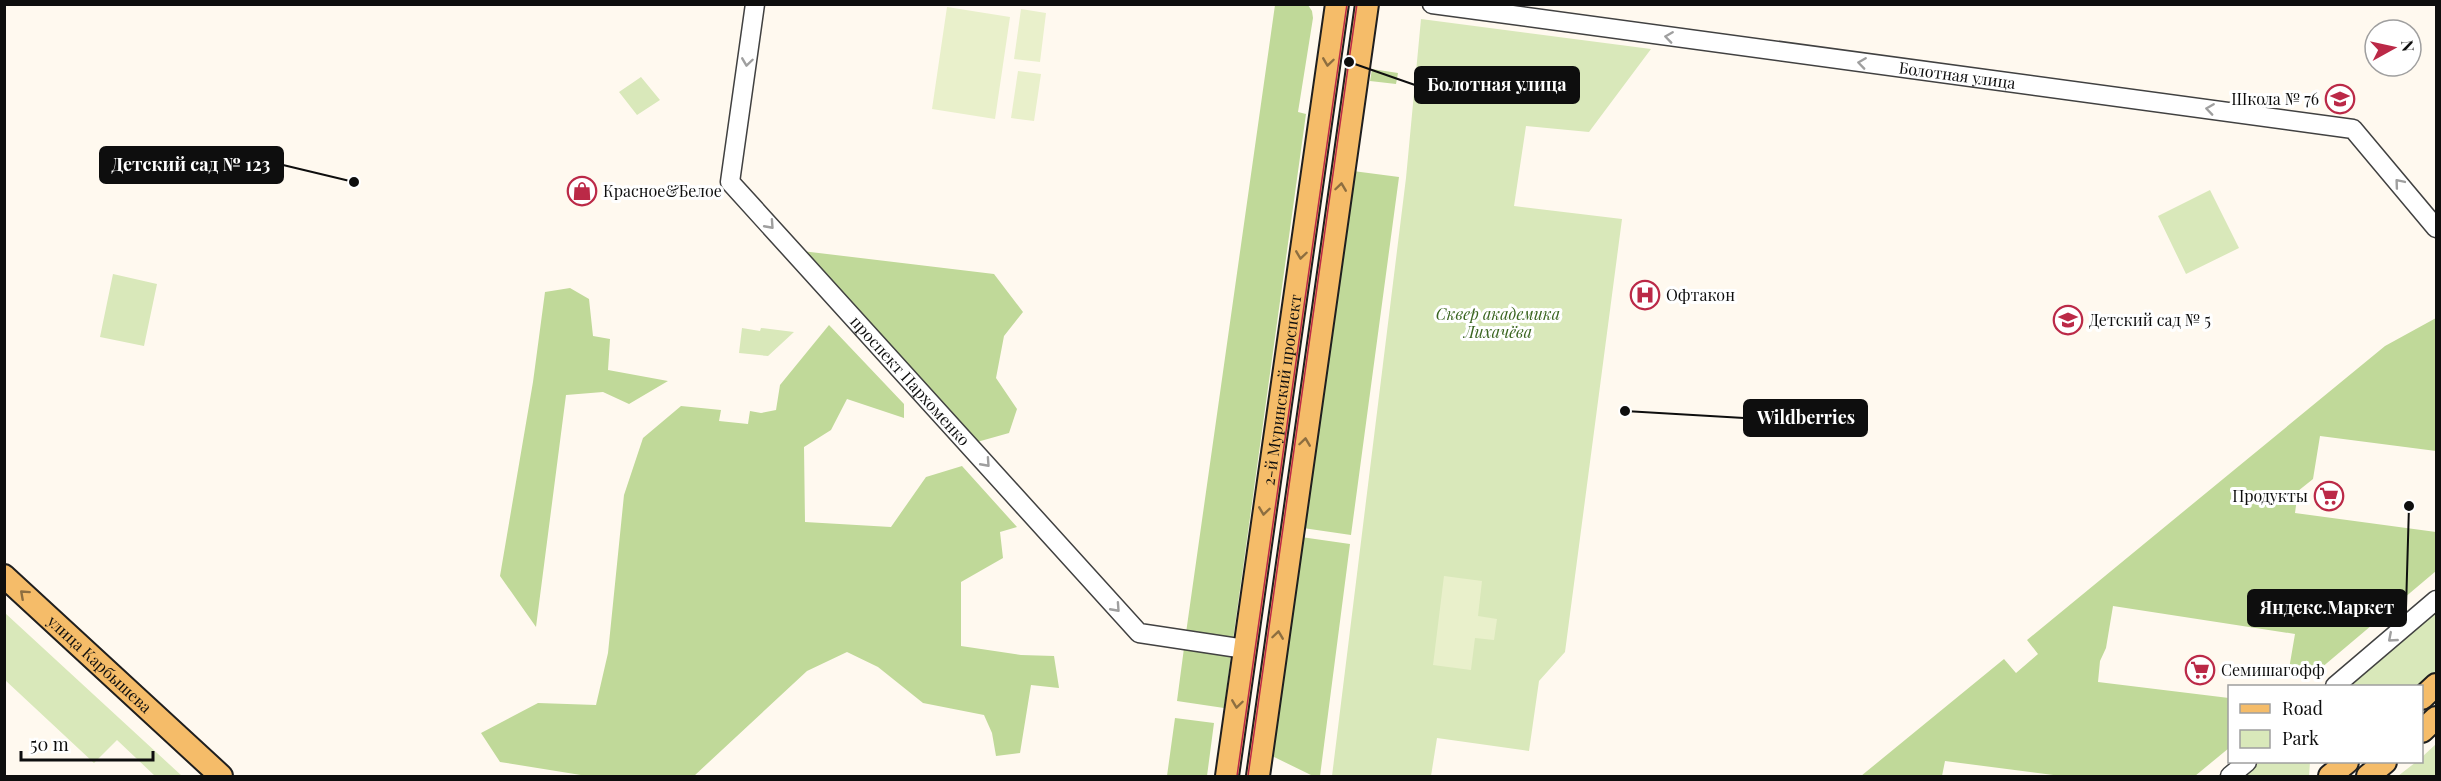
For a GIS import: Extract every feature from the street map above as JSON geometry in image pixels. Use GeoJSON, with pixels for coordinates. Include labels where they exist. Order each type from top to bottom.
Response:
{"type":"FeatureCollection","features":[{"type":"Feature","properties":{"kind":"main road","name":"2-й Муринский проспект"},"geometry":{"type":"LineString","coordinates":[[1227,777],[1337,4]]}},
{"type":"Feature","properties":{"kind":"main road","name":"2-й Муринский проспект"},"geometry":{"type":"LineString","coordinates":[[1258,777],[1367,4]]}},
{"type":"Feature","properties":{"kind":"main road","name":"улица Карбышева"},"geometry":{"type":"LineString","coordinates":[[4,576],[221,777]]}},
{"type":"Feature","properties":{"kind":"main road"},"geometry":{"type":"LineString","coordinates":[[2423,696],[2436,685]]}},
{"type":"Feature","properties":{"kind":"main road"},"geometry":{"type":"LineString","coordinates":[[2423,729],[2436,718]]}},
{"type":"Feature","properties":{"kind":"main road"},"geometry":{"type":"LineString","coordinates":[[2368,777],[2384,763]]}},
{"type":"Feature","properties":{"kind":"street","name":"проспект Пархоменко"},"geometry":{"type":"LineString","coordinates":[[755,4],[730,182],[1139,633],[1245,649]]}},
{"type":"Feature","properties":{"kind":"street","name":"Болотная улица"},"geometry":{"type":"LineString","coordinates":[[1432,4],[2353,129],[2436,228]]}},
{"type":"Feature","properties":{"kind":"street"},"geometry":{"type":"LineString","coordinates":[[2337,685],[2436,600]]}},
{"type":"Feature","properties":{"kind":"street"},"geometry":{"type":"LineString","coordinates":[[2230,777],[2246,763]]}},
{"type":"Feature","properties":{"kind":"green space"},"geometry":{"type":"Polygon","coordinates":[[[1275,5],[1308,5],[1313,18],[1298,112],[1306,114],[1233,640],[1186,633],[1275,5]]]}},
{"type":"Feature","properties":{"kind":"green space"},"geometry":{"type":"Polygon","coordinates":[[[947,7],[1010,17],[995,119],[932,109],[947,7]]]}},
{"type":"Feature","properties":{"kind":"green space"},"geometry":{"type":"Polygon","coordinates":[[[1021,9],[1046,13],[1040,62],[1014,59],[1021,9]]]}},
{"type":"Feature","properties":{"kind":"green space","name":"Сквер академика Лихачёва"},"geometry":{"type":"Polygon","coordinates":[[[1421,19],[1651,49],[1589,132],[1526,126],[1514,206],[1622,219],[1565,652],[1539,681],[1529,751],[1437,738],[1431,776],[1332,776],[1406,178],[1421,19]]]}},
{"type":"Feature","properties":{"kind":"green space"},"geometry":{"type":"Polygon","coordinates":[[[1372,69],[1398,73],[1396,84],[1370,81],[1372,69]]]}},
{"type":"Feature","properties":{"kind":"green space"},"geometry":{"type":"Polygon","coordinates":[[[1018,71],[1041,74],[1034,121],[1011,118],[1018,71]]]}},
{"type":"Feature","properties":{"kind":"green space"},"geometry":{"type":"Polygon","coordinates":[[[641,77],[660,100],[637,115],[619,92],[641,77]]]}},
{"type":"Feature","properties":{"kind":"green space"},"geometry":{"type":"Polygon","coordinates":[[[1353,171],[1399,177],[1351,535],[1303,528],[1353,171]]]}},
{"type":"Feature","properties":{"kind":"green space"},"geometry":{"type":"Polygon","coordinates":[[[2210,190],[2239,248],[2186,274],[2158,216],[2210,190]]]}},
{"type":"Feature","properties":{"kind":"green space"},"geometry":{"type":"Polygon","coordinates":[[[802,251],[994,274],[1023,312],[1004,336],[996,378],[1017,409],[1009,433],[977,442],[802,251]]]}},
{"type":"Feature","properties":{"kind":"green space"},"geometry":{"type":"Polygon","coordinates":[[[113,274],[157,284],[144,346],[100,337],[113,274]]]}},
{"type":"Feature","properties":{"kind":"green space"},"geometry":{"type":"Polygon","coordinates":[[[570,288],[589,299],[593,336],[610,339],[608,370],[668,381],[629,404],[603,392],[566,395],[536,627],[500,576],[533,382],[545,292],[570,288]]]}},
{"type":"Feature","properties":{"kind":"green space"},"geometry":{"type":"Polygon","coordinates":[[[2436,318],[2436,451],[2320,436],[2313,479],[2298,491],[2295,513],[2436,532],[2436,571],[2314,674],[2289,669],[2295,634],[2113,606],[2106,648],[2100,661],[2098,682],[2228,698],[2228,749],[2195,776],[2061,776],[1945,761],[1942,776],[1861,776],[2004,659],[2016,673],[2038,654],[2027,640],[2385,346],[2436,318]]]}},
{"type":"Feature","properties":{"kind":"green space"},"geometry":{"type":"Polygon","coordinates":[[[829,325],[904,404],[904,418],[847,399],[831,430],[804,447],[805,522],[891,527],[926,477],[962,466],[1017,527],[1000,532],[1003,558],[961,582],[961,646],[1021,655],[1054,656],[1059,688],[1031,685],[1020,753],[996,756],[992,733],[984,715],[923,703],[878,667],[847,652],[807,671],[694,776],[587,776],[500,762],[481,733],[538,703],[596,705],[608,653],[624,495],[643,438],[681,406],[721,410],[719,421],[748,424],[750,411],[761,413],[776,410],[780,385],[829,325]]]}},
{"type":"Feature","properties":{"kind":"green space"},"geometry":{"type":"Polygon","coordinates":[[[742,328],[794,332],[768,356],[739,353],[742,328]]]}},
{"type":"Feature","properties":{"kind":"green space"},"geometry":{"type":"Polygon","coordinates":[[[1301,537],[1350,544],[1320,776],[1313,776],[1270,755],[1301,537]]]}},
{"type":"Feature","properties":{"kind":"green space"},"geometry":{"type":"Polygon","coordinates":[[[1444,576],[1482,581],[1478,616],[1497,619],[1494,640],[1475,638],[1471,670],[1433,665],[1444,576]]]}},
{"type":"Feature","properties":{"kind":"green space"},"geometry":{"type":"Polygon","coordinates":[[[2436,607],[2436,672],[2421,685],[2348,685],[2436,607]]]}},
{"type":"Feature","properties":{"kind":"green space"},"geometry":{"type":"Polygon","coordinates":[[[4,613],[182,776],[155,776],[117,740],[94,763],[5,680],[4,613]]]}},
{"type":"Feature","properties":{"kind":"green space"},"geometry":{"type":"Polygon","coordinates":[[[1184,648],[1231,655],[1224,708],[1177,701],[1184,648]]]}},
{"type":"Feature","properties":{"kind":"green space"},"geometry":{"type":"Polygon","coordinates":[[[1175,718],[1214,723],[1207,776],[1167,776],[1175,718]]]}},
{"type":"Feature","properties":{"kind":"green space"},"geometry":{"type":"Polygon","coordinates":[[[2436,744],[2436,776],[2398,776],[2415,763],[2423,763],[2423,756],[2436,744]]]}},
{"type":"Feature","properties":{"kind":"green space"},"geometry":{"type":"Polygon","coordinates":[[[2259,763],[2310,763],[2309,776],[2242,776],[2259,763]]]}},
{"type":"Feature","properties":{"kind":"tram line"},"geometry":{"type":"LineString","coordinates":[[1237,776],[1347,4]]}},
{"type":"Feature","properties":{"kind":"tram line"},"geometry":{"type":"LineString","coordinates":[[1248,776],[1357,4]]}},
{"type":"Feature","properties":{"kind":"place","name":"Болотная улица"},"geometry":{"type":"Point","coordinates":[1349,62]}},
{"type":"Feature","properties":{"kind":"place","name":"Школа № 76"},"geometry":{"type":"Point","coordinates":[2340,99]}},
{"type":"Feature","properties":{"kind":"place","name":"Детский сад № 123"},"geometry":{"type":"Point","coordinates":[354,182]}},
{"type":"Feature","properties":{"kind":"place","name":"Красное&Белое"},"geometry":{"type":"Point","coordinates":[582,191]}},
{"type":"Feature","properties":{"kind":"place","name":"Офтакон"},"geometry":{"type":"Point","coordinates":[1645,295]}},
{"type":"Feature","properties":{"kind":"place","name":"Детский сад № 5"},"geometry":{"type":"Point","coordinates":[2068,320]}},
{"type":"Feature","properties":{"kind":"place","name":"Wildberries"},"geometry":{"type":"Point","coordinates":[1625,411]}},
{"type":"Feature","properties":{"kind":"place","name":"Продукты"},"geometry":{"type":"Point","coordinates":[2329,496]}},
{"type":"Feature","properties":{"kind":"place","name":"Яндекс.Маркет"},"geometry":{"type":"Point","coordinates":[2409,506]}},
{"type":"Feature","properties":{"kind":"place","name":"Семишагофф"},"geometry":{"type":"Point","coordinates":[2200,670]}}]}
